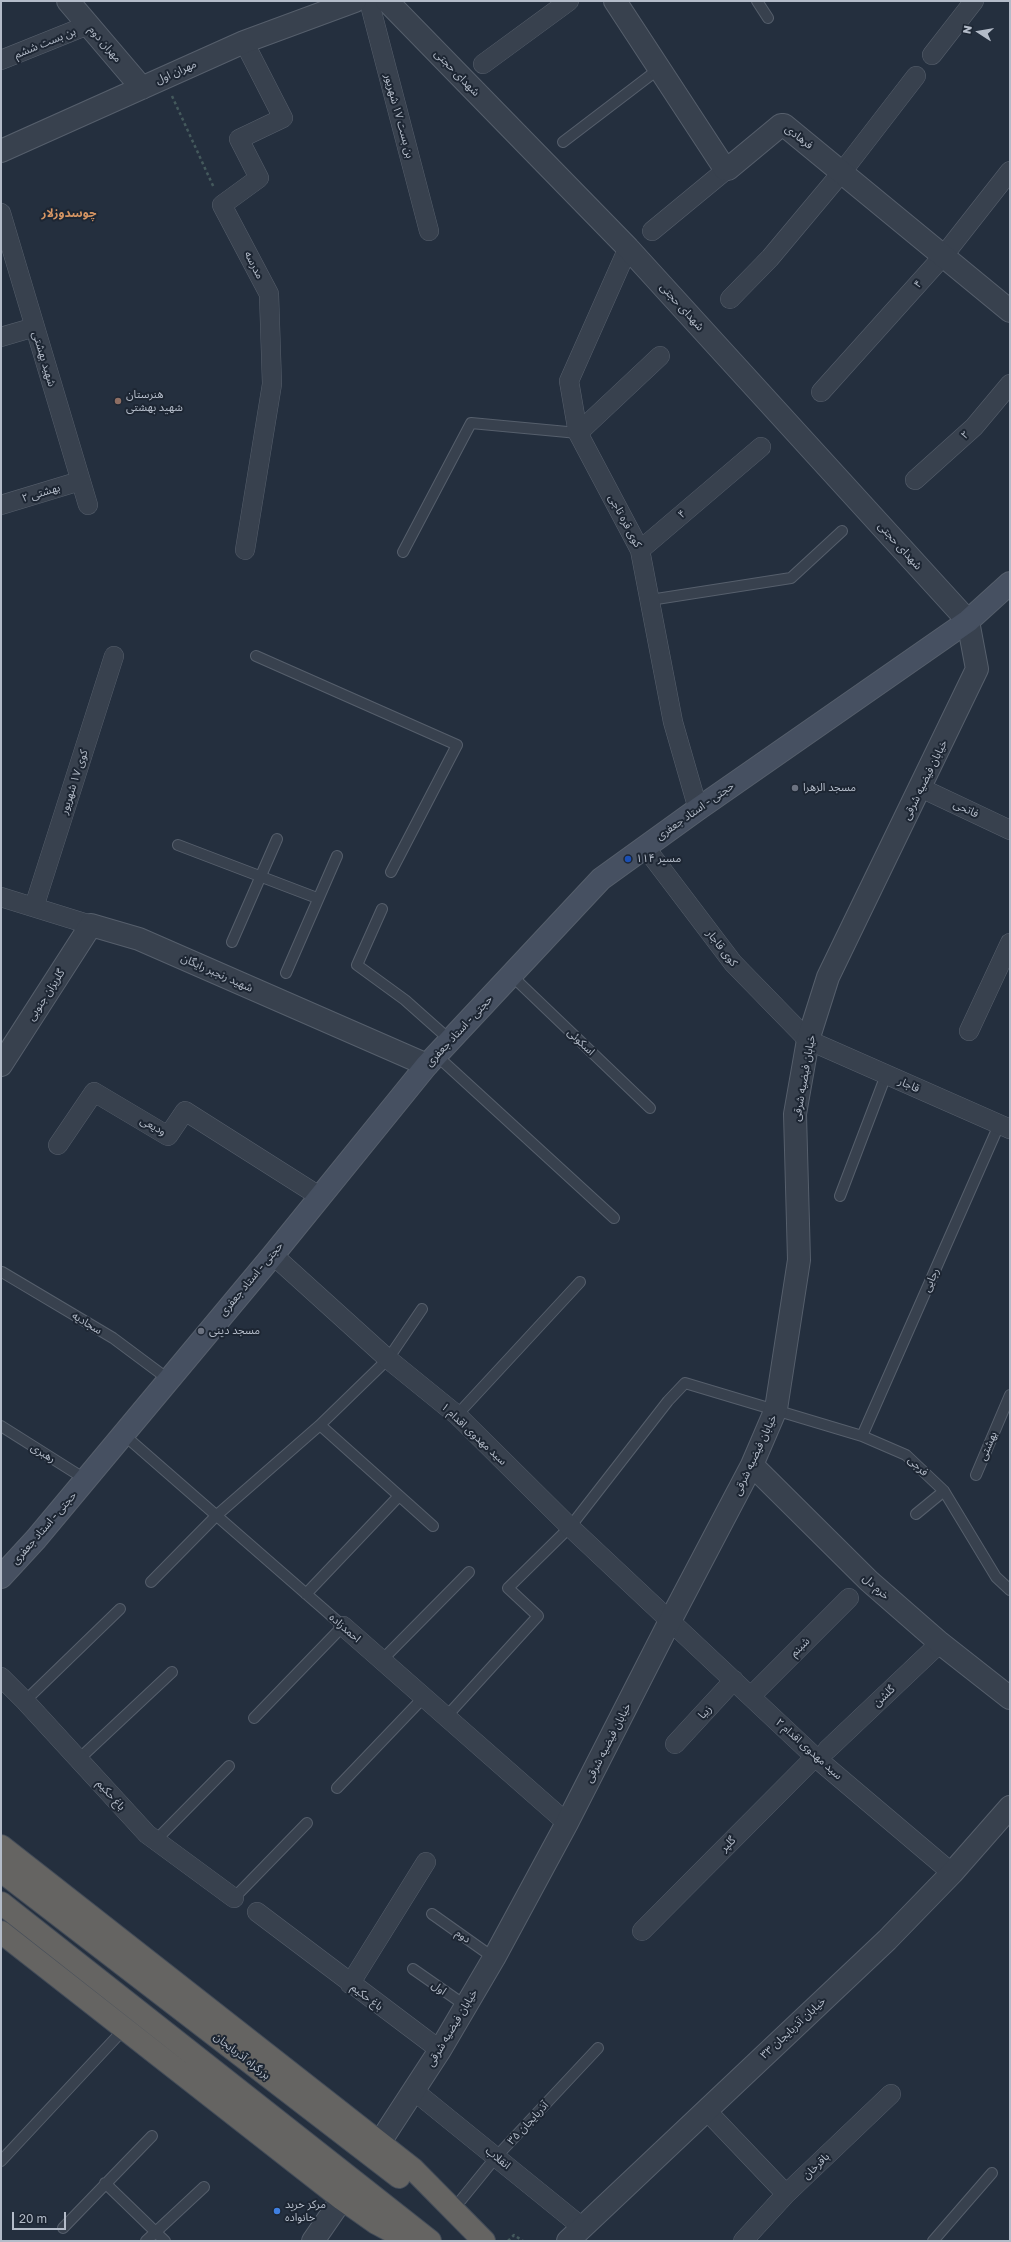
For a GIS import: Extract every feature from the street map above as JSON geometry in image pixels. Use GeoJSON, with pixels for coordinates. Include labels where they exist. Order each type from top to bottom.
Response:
{"type":"FeatureCollection","features":[{"type":"Feature","properties":{"kind":"highway"},"geometry":{"type":"LineString","coordinates":[[1,1846],[413,2169],[483,2241]]}},
{"type":"Feature","properties":{"kind":"highway","name":"بزرگراه آذربایجان"},"geometry":{"type":"LineString","coordinates":[[1,1871],[483,2241]]}},
{"type":"Feature","properties":{"kind":"highway"},"geometry":{"type":"LineString","coordinates":[[1,1903],[430,2241]]}},
{"type":"Feature","properties":{"kind":"highway"},"geometry":{"type":"LineString","coordinates":[[1,1932],[342,2199],[376,2223],[410,2241]]}},
{"type":"Feature","properties":{"kind":"main road","name":"حجتی - استاد جعفری"},"geometry":{"type":"LineString","coordinates":[[1,1577],[36,1539],[273,1255],[319,1196],[438,1053],[601,879],[698,809],[968,621],[1010,583]]}},
{"type":"Feature","properties":{"kind":"street","name":"مهران دوم"},"geometry":{"type":"LineString","coordinates":[[68,1],[142,88]]}},
{"type":"Feature","properties":{"kind":"street","name":"مهران اول"},"geometry":{"type":"LineString","coordinates":[[1,151],[244,42],[355,1]]}},
{"type":"Feature","properties":{"kind":"street","name":"بن بست ۱۷ شهریور"},"geometry":{"type":"LineString","coordinates":[[369,1],[429,231]]}},
{"type":"Feature","properties":{"kind":"street","name":"شهدای حجتی"},"geometry":{"type":"LineString","coordinates":[[386,1],[628,248],[968,621]]}},
{"type":"Feature","properties":{"kind":"street"},"geometry":{"type":"LineString","coordinates":[[483,64],[569,1]]}},
{"type":"Feature","properties":{"kind":"street"},"geometry":{"type":"LineString","coordinates":[[615,1],[726,170],[652,231]]}},
{"type":"Feature","properties":{"kind":"street"},"geometry":{"type":"LineString","coordinates":[[932,55],[974,1]]}},
{"type":"Feature","properties":{"kind":"street","name":"بن بست ششم"},"geometry":{"type":"LineString","coordinates":[[1,60],[88,25]]}},
{"type":"Feature","properties":{"kind":"street"},"geometry":{"type":"LineString","coordinates":[[222,205],[259,178],[239,139],[283,118],[244,42]]}},
{"type":"Feature","properties":{"kind":"street"},"geometry":{"type":"LineString","coordinates":[[730,299],[770,258],[842,172],[916,76]]}},
{"type":"Feature","properties":{"kind":"street","name":"فرهادی"},"geometry":{"type":"LineString","coordinates":[[726,170],[783,124],[1010,310]]}},
{"type":"Feature","properties":{"kind":"street","name":"۴"},"geometry":{"type":"LineString","coordinates":[[821,392],[944,255],[1010,172]]}},
{"type":"Feature","properties":{"kind":"street","name":"مدرسه"},"geometry":{"type":"LineString","coordinates":[[222,205],[269,294],[272,384],[245,550]]}},
{"type":"Feature","properties":{"kind":"street","name":"شهید بهشتی"},"geometry":{"type":"LineString","coordinates":[[1,213],[88,505]]}},
{"type":"Feature","properties":{"kind":"street","name":"کوی قره تاجی"},"geometry":{"type":"LineString","coordinates":[[628,248],[569,382],[578,433],[640,550],[673,722],[698,809]]}},
{"type":"Feature","properties":{"kind":"street"},"geometry":{"type":"LineString","coordinates":[[1,337],[35,327]]}},
{"type":"Feature","properties":{"kind":"street"},"geometry":{"type":"LineString","coordinates":[[578,433],[660,356]]}},
{"type":"Feature","properties":{"kind":"street","name":"۲"},"geometry":{"type":"LineString","coordinates":[[915,480],[974,427],[1010,384]]}},
{"type":"Feature","properties":{"kind":"street","name":"۴"},"geometry":{"type":"LineString","coordinates":[[640,550],[761,447]]}},
{"type":"Feature","properties":{"kind":"street","name":"بهشتی ۲"},"geometry":{"type":"LineString","coordinates":[[1,505],[80,481]]}},
{"type":"Feature","properties":{"kind":"street","name":"خیابان فیضیه شرقی"},"geometry":{"type":"LineString","coordinates":[[380,2142],[440,2050],[466,2006],[494,1958],[567,1823],[671,1619],[752,1465],[776,1409],[799,1260],[795,1114],[808,1040],[828,977],[921,788],[977,669],[968,621]]}},
{"type":"Feature","properties":{"kind":"street","name":"کوی ۱۷ شهریور"},"geometry":{"type":"LineString","coordinates":[[34,907],[114,656]]}},
{"type":"Feature","properties":{"kind":"street","name":"فاتحی"},"geometry":{"type":"LineString","coordinates":[[921,788],[1010,830]]}},
{"type":"Feature","properties":{"kind":"street","name":"کوی قاجار"},"geometry":{"type":"LineString","coordinates":[[645,847],[733,963],[808,1040]]}},
{"type":"Feature","properties":{"kind":"street","name":"شهید رنجبر رایگان"},"geometry":{"type":"LineString","coordinates":[[1,898],[139,939],[438,1053]]}},
{"type":"Feature","properties":{"kind":"street","name":"گلریزان جنوبی"},"geometry":{"type":"LineString","coordinates":[[1,1065],[91,924]]}},
{"type":"Feature","properties":{"kind":"street"},"geometry":{"type":"LineString","coordinates":[[969,1031],[1010,943]]}},
{"type":"Feature","properties":{"kind":"street","name":"قاجار"},"geometry":{"type":"LineString","coordinates":[[808,1040],[1005,1127]]}},
{"type":"Feature","properties":{"kind":"street","name":"ودیعی"},"geometry":{"type":"LineString","coordinates":[[58,1145],[94,1092],[168,1136],[185,1111],[319,1196]]}},
{"type":"Feature","properties":{"kind":"street","name":"سید مهدوی اقدام ۱"},"geometry":{"type":"LineString","coordinates":[[273,1255],[388,1359],[457,1415],[570,1527],[671,1619]]}},
{"type":"Feature","properties":{"kind":"street","name":"خرم دل"},"geometry":{"type":"LineString","coordinates":[[752,1465],[869,1581],[940,1643],[1010,1698]]}},
{"type":"Feature","properties":{"kind":"street","name":"شبنم"},"geometry":{"type":"LineString","coordinates":[[752,1696],[849,1598]]}},
{"type":"Feature","properties":{"kind":"street","name":"سید مهدوی اقدام ۲"},"geometry":{"type":"LineString","coordinates":[[671,1619],[734,1680],[821,1753],[952,1873]]}},
{"type":"Feature","properties":{"kind":"street","name":"احمدزاده"},"geometry":{"type":"LineString","coordinates":[[343,1626],[567,1823]]}},
{"type":"Feature","properties":{"kind":"street","name":"گلشن"},"geometry":{"type":"LineString","coordinates":[[821,1753],[940,1643]]}},
{"type":"Feature","properties":{"kind":"street","name":"باغ حکیم"},"geometry":{"type":"LineString","coordinates":[[1,1677],[79,1759],[147,1834],[234,1898]]}},
{"type":"Feature","properties":{"kind":"street","name":"زیبا"},"geometry":{"type":"LineString","coordinates":[[675,1744],[734,1680]]}},
{"type":"Feature","properties":{"kind":"street","name":"گلپر"},"geometry":{"type":"LineString","coordinates":[[642,1931],[821,1753]]}},
{"type":"Feature","properties":{"kind":"street","name":"خیابان آذربایجان ۳۳"},"geometry":{"type":"LineString","coordinates":[[575,2234],[887,1940],[952,1873],[1010,1807]]}},
{"type":"Feature","properties":{"kind":"street"},"geometry":{"type":"LineString","coordinates":[[350,1984],[426,1862]]}},
{"type":"Feature","properties":{"kind":"street","name":"باغ حکیم"},"geometry":{"type":"LineString","coordinates":[[257,1912],[350,1984],[440,2050]]}},
{"type":"Feature","properties":{"kind":"street","name":"انقلاب"},"geometry":{"type":"LineString","coordinates":[[413,2090],[496,2157],[575,2234]]}},
{"type":"Feature","properties":{"kind":"street","name":"باقرخان"},"geometry":{"type":"LineString","coordinates":[[747,2240],[786,2194],[891,2094]]}},
{"type":"Feature","properties":{"kind":"street"},"geometry":{"type":"LineString","coordinates":[[706,2110],[786,2194]]}},
{"type":"Feature","properties":{"kind":"street"},"geometry":{"type":"LineString","coordinates":[[313,2241],[342,2199]]}},
{"type":"Feature","properties":{"kind":"lane"},"geometry":{"type":"LineString","coordinates":[[757,1],[768,18]]}},
{"type":"Feature","properties":{"kind":"lane"},"geometry":{"type":"LineString","coordinates":[[563,142],[660,68]]}},
{"type":"Feature","properties":{"kind":"lane"},"geometry":{"type":"LineString","coordinates":[[403,552],[471,423],[578,433]]}},
{"type":"Feature","properties":{"kind":"lane"},"geometry":{"type":"LineString","coordinates":[[650,600],[792,578],[842,531]]}},
{"type":"Feature","properties":{"kind":"lane"},"geometry":{"type":"LineString","coordinates":[[256,656],[457,746],[391,872]]}},
{"type":"Feature","properties":{"kind":"lane"},"geometry":{"type":"LineString","coordinates":[[232,942],[277,839]]}},
{"type":"Feature","properties":{"kind":"lane"},"geometry":{"type":"LineString","coordinates":[[178,845],[317,898]]}},
{"type":"Feature","properties":{"kind":"lane"},"geometry":{"type":"LineString","coordinates":[[286,973],[317,898],[337,856]]}},
{"type":"Feature","properties":{"kind":"lane"},"geometry":{"type":"LineString","coordinates":[[382,909],[357,965],[405,1000],[438,1053],[614,1218]]}},
{"type":"Feature","properties":{"kind":"lane","name":"اسکوئی"},"geometry":{"type":"LineString","coordinates":[[511,975],[650,1108]]}},
{"type":"Feature","properties":{"kind":"lane"},"geometry":{"type":"LineString","coordinates":[[840,1196],[886,1075]]}},
{"type":"Feature","properties":{"kind":"lane","name":"رجایی"},"geometry":{"type":"LineString","coordinates":[[862,1436],[1005,1127]]}},
{"type":"Feature","properties":{"kind":"lane","name":"سجادیه"},"geometry":{"type":"LineString","coordinates":[[2,1272],[113,1338],[168,1379]]}},
{"type":"Feature","properties":{"kind":"lane"},"geometry":{"type":"LineString","coordinates":[[457,1415],[580,1282]]}},
{"type":"Feature","properties":{"kind":"lane"},"geometry":{"type":"LineString","coordinates":[[151,1582],[217,1515],[320,1425],[388,1359],[422,1309]]}},
{"type":"Feature","properties":{"kind":"lane","name":"فرجی"},"geometry":{"type":"LineString","coordinates":[[570,1527],[668,1400],[685,1383],[862,1436],[906,1455],[944,1492],[996,1577],[1010,1590]]}},
{"type":"Feature","properties":{"kind":"lane","name":"بهشتی"},"geometry":{"type":"LineString","coordinates":[[976,1475],[1010,1395]]}},
{"type":"Feature","properties":{"kind":"lane"},"geometry":{"type":"LineString","coordinates":[[320,1425],[433,1526]]}},
{"type":"Feature","properties":{"kind":"lane","name":"رهبری"},"geometry":{"type":"LineString","coordinates":[[1,1426],[86,1479]]}},
{"type":"Feature","properties":{"kind":"lane","name":"احمدزاده"},"geometry":{"type":"LineString","coordinates":[[123,1434],[343,1626]]}},
{"type":"Feature","properties":{"kind":"lane"},"geometry":{"type":"LineString","coordinates":[[916,1514],[944,1492]]}},
{"type":"Feature","properties":{"kind":"lane"},"geometry":{"type":"LineString","coordinates":[[306,1594],[399,1496]]}},
{"type":"Feature","properties":{"kind":"lane"},"geometry":{"type":"LineString","coordinates":[[446,1717],[538,1616],[508,1588],[570,1527]]}},
{"type":"Feature","properties":{"kind":"lane"},"geometry":{"type":"LineString","coordinates":[[382,1660],[469,1572]]}},
{"type":"Feature","properties":{"kind":"lane"},"geometry":{"type":"LineString","coordinates":[[25,1701],[120,1609]]}},
{"type":"Feature","properties":{"kind":"lane"},"geometry":{"type":"LineString","coordinates":[[254,1718],[343,1626]]}},
{"type":"Feature","properties":{"kind":"lane"},"geometry":{"type":"LineString","coordinates":[[79,1759],[172,1672]]}},
{"type":"Feature","properties":{"kind":"lane"},"geometry":{"type":"LineString","coordinates":[[337,1788],[424,1697]]}},
{"type":"Feature","properties":{"kind":"lane"},"geometry":{"type":"LineString","coordinates":[[156,1840],[229,1766]]}},
{"type":"Feature","properties":{"kind":"lane"},"geometry":{"type":"LineString","coordinates":[[234,1898],[307,1823]]}},
{"type":"Feature","properties":{"kind":"lane","name":"دوم"},"geometry":{"type":"LineString","coordinates":[[432,1914],[494,1958]]}},
{"type":"Feature","properties":{"kind":"lane","name":"اول"},"geometry":{"type":"LineString","coordinates":[[413,1969],[466,2006]]}},
{"type":"Feature","properties":{"kind":"lane"},"geometry":{"type":"LineString","coordinates":[[1,2161],[125,2028]]}},
{"type":"Feature","properties":{"kind":"lane","name":"آذربایجان ۳۵"},"geometry":{"type":"LineString","coordinates":[[461,2200],[496,2157],[598,2048]]}},
{"type":"Feature","properties":{"kind":"lane"},"geometry":{"type":"LineString","coordinates":[[63,2228],[152,2136]]}},
{"type":"Feature","properties":{"kind":"lane"},"geometry":{"type":"LineString","coordinates":[[933,2241],[992,2173]]}},
{"type":"Feature","properties":{"kind":"lane"},"geometry":{"type":"LineString","coordinates":[[105,2183],[165,2241]]}},
{"type":"Feature","properties":{"kind":"lane"},"geometry":{"type":"LineString","coordinates":[[146,2241],[204,2187]]}},
{"type":"Feature","properties":{"kind":"path"},"geometry":{"type":"LineString","coordinates":[[163,78],[222,205]]}},
{"type":"Feature","properties":{"kind":"path"},"geometry":{"type":"LineString","coordinates":[[508,2241],[514,2235],[523,2241]]}},
{"type":"Feature","properties":{"kind":"place","name":"هنرستان شهید بهشتی"},"geometry":{"type":"Point","coordinates":[118,401]}},
{"type":"Feature","properties":{"kind":"place","name":"مسجد الزهرا"},"geometry":{"type":"Point","coordinates":[795,788]}},
{"type":"Feature","properties":{"kind":"place","name":"مسیر ۱۱۴"},"geometry":{"type":"Point","coordinates":[628,859]}},
{"type":"Feature","properties":{"kind":"place","name":"مسجد دینی"},"geometry":{"type":"Point","coordinates":[201,1331]}},
{"type":"Feature","properties":{"kind":"place","name":"مرکز خرید خانواده"},"geometry":{"type":"Point","coordinates":[277,2211]}},
{"type":"Feature","properties":{"kind":"district","name":"چوسدوزلار"},"geometry":{"type":"Point","coordinates":[69,213]}}]}
